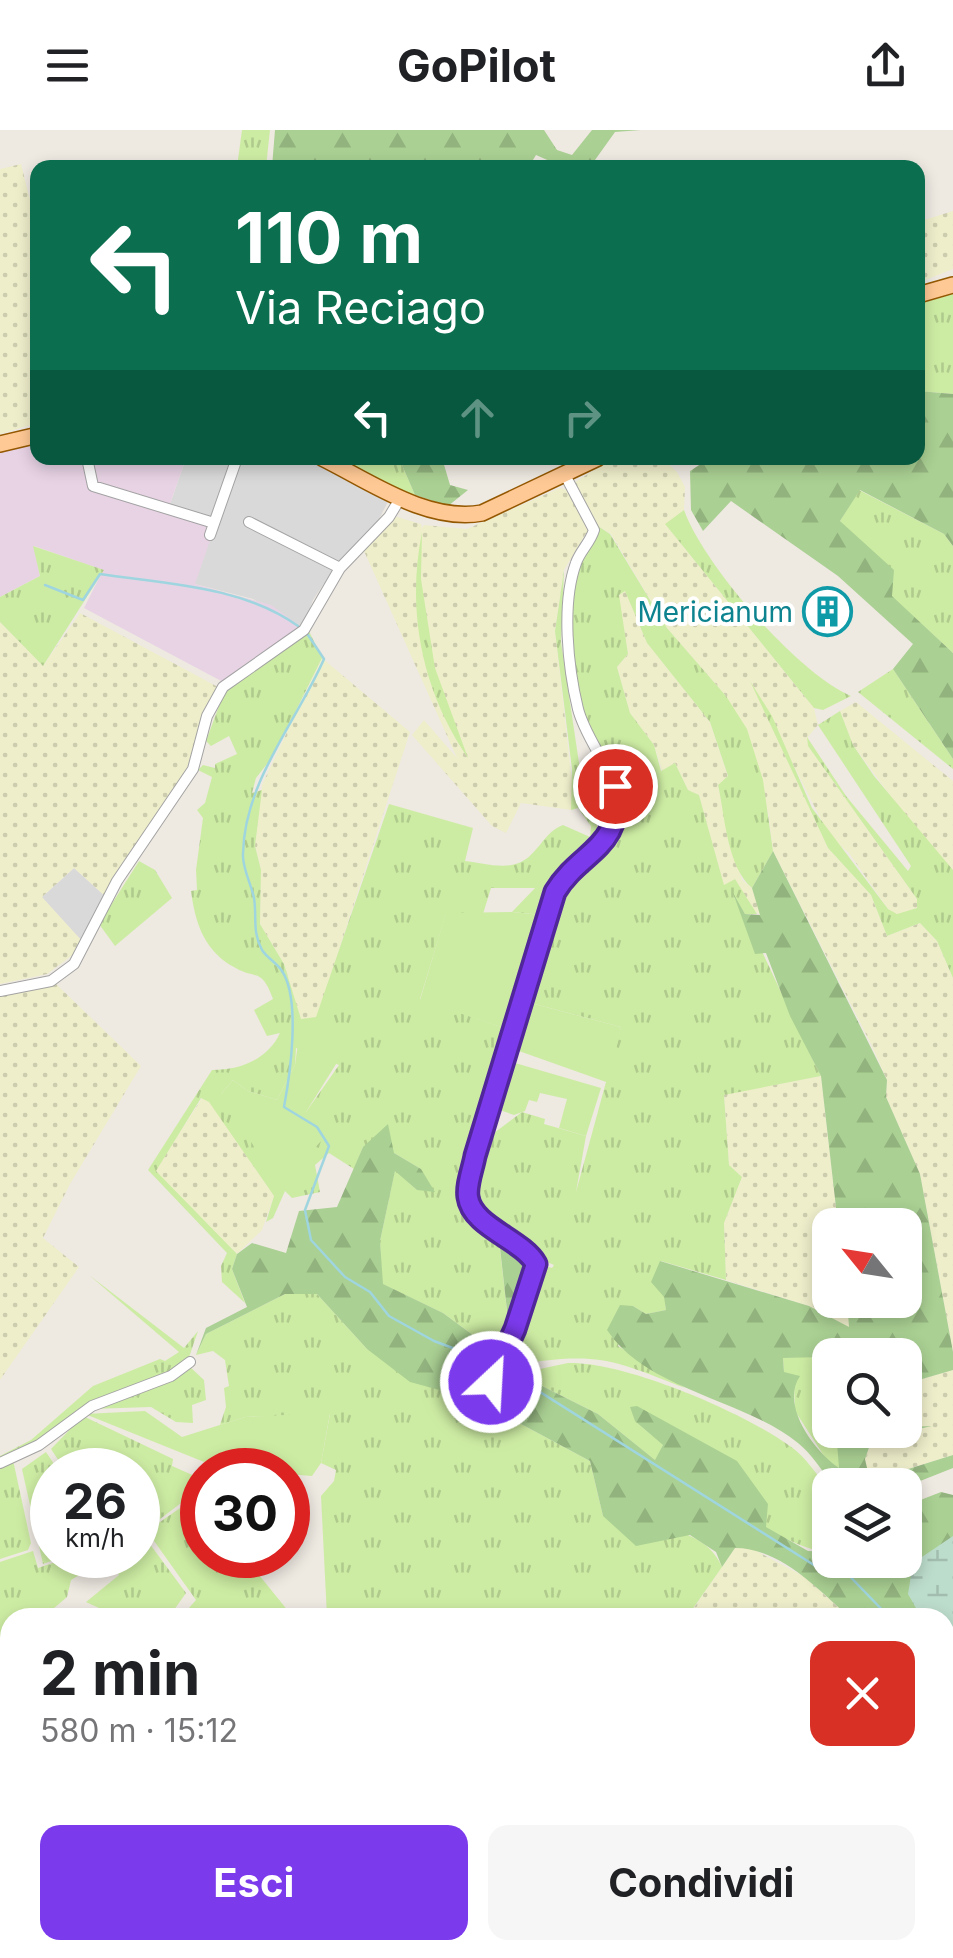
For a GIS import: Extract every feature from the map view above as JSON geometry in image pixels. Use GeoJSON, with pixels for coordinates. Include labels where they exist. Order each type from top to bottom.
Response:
{"type":"FeatureCollection","features":[{"type":"Feature","properties":{"kind":"main road"},"geometry":{"type":"LineString","coordinates":[[925,294],[953,285]]}},
{"type":"Feature","properties":{"kind":"main road"},"geometry":{"type":"LineString","coordinates":[[0,444],[30,437]]}},
{"type":"Feature","properties":{"kind":"main road"},"geometry":{"type":"LineString","coordinates":[[337,465],[401,496],[463,516],[482,513],[586,465]]}},
{"type":"Feature","properties":{"kind":"street"},"geometry":{"type":"LineString","coordinates":[[88,465],[93,486],[212,529],[235,465]]}},
{"type":"Feature","properties":{"kind":"street"},"geometry":{"type":"LineString","coordinates":[[491,1382],[536,1264],[528,1251],[475,1212],[468,1197],[475,1156],[555,892],[566,875],[592,856],[610,834],[618,802],[615,786],[578,710],[570,643],[570,590],[576,561],[594,530],[565,477]]}},
{"type":"Feature","properties":{"kind":"street"},"geometry":{"type":"LineString","coordinates":[[0,991],[51,982],[74,964],[118,881],[193,769],[207,716],[222,687],[247,666],[296,638],[340,568],[389,517],[401,496]]}},
{"type":"Feature","properties":{"kind":"street"},"geometry":{"type":"LineString","coordinates":[[250,522],[340,568]]}},
{"type":"Feature","properties":{"kind":"street"},"geometry":{"type":"LineString","coordinates":[[0,1463],[39,1445],[92,1406],[170,1376],[190,1362]]}},
{"type":"Feature","properties":{"kind":"shaded area"},"geometry":{"type":"Polygon","coordinates":[[[30,441],[30,465],[184,465],[169,507],[217,520],[195,584],[271,605],[303,628],[244,665],[225,683],[84,608],[103,570],[34,546],[40,576],[0,597],[0,450],[30,441]]]}},
{"type":"Feature","properties":{"kind":"shaded area"},"geometry":{"type":"Polygon","coordinates":[[[184,465],[328,465],[391,496],[378,521],[337,564],[313,600],[303,628],[253,599],[195,584],[169,507],[184,465]]]}},
{"type":"Feature","properties":{"kind":"shaded area"},"geometry":{"type":"Polygon","coordinates":[[[74,868],[106,897],[82,941],[41,898],[74,868]]]}},
{"type":"Feature","properties":{"kind":"green space"},"geometry":{"type":"Polygon","coordinates":[[[242,130],[270,130],[267,160],[238,160],[242,130]]]}},
{"type":"Feature","properties":{"kind":"green space"},"geometry":{"type":"Polygon","coordinates":[[[275,130],[544,130],[557,150],[572,155],[592,130],[641,130],[615,132],[595,160],[547,160],[536,155],[533,160],[273,160],[275,130]]]}},
{"type":"Feature","properties":{"kind":"green space"},"geometry":{"type":"Polygon","coordinates":[[[21,164],[30,200],[30,425],[0,434],[0,169],[21,164]]]}},
{"type":"Feature","properties":{"kind":"green space"},"geometry":{"type":"Polygon","coordinates":[[[953,211],[953,269],[925,280],[925,220],[953,211]]]}},
{"type":"Feature","properties":{"kind":"green space"},"geometry":{"type":"Polygon","coordinates":[[[953,294],[953,394],[925,392],[925,302],[953,294]]]}},
{"type":"Feature","properties":{"kind":"green space"},"geometry":{"type":"Polygon","coordinates":[[[925,392],[953,394],[953,546],[944,534],[860,490],[840,521],[894,570],[892,596],[953,653],[953,759],[893,669],[913,644],[838,576],[731,501],[703,531],[691,510],[690,471],[699,465],[925,465],[925,392]]]}},
{"type":"Feature","properties":{"kind":"green space"},"geometry":{"type":"Polygon","coordinates":[[[345,465],[402,465],[415,495],[404,494],[345,465]]]}},
{"type":"Feature","properties":{"kind":"green space"},"geometry":{"type":"Polygon","coordinates":[[[402,465],[444,465],[450,485],[468,490],[448,506],[415,495],[402,465]]]}},
{"type":"Feature","properties":{"kind":"green space"},"geometry":{"type":"Polygon","coordinates":[[[603,465],[670,465],[677,472],[685,487],[684,510],[666,525],[814,708],[818,725],[808,737],[808,746],[917,899],[917,908],[897,915],[888,909],[849,853],[830,837],[753,686],[828,848],[871,895],[887,936],[920,923],[937,941],[953,978],[953,1352],[920,1174],[886,1097],[887,1080],[871,1044],[773,851],[768,811],[726,696],[667,628],[611,534],[598,526],[572,484],[603,465]]]}},
{"type":"Feature","properties":{"kind":"green space"},"geometry":{"type":"Polygon","coordinates":[[[560,488],[567,490],[587,520],[588,530],[564,570],[555,630],[574,800],[571,810],[521,803],[506,833],[492,826],[412,735],[424,720],[457,758],[364,551],[394,516],[421,524],[422,528],[424,525],[467,529],[560,488]]]}},
{"type":"Feature","properties":{"kind":"green space"},"geometry":{"type":"Polygon","coordinates":[[[859,490],[944,534],[953,546],[953,653],[891,596],[840,521],[859,490]]]}},
{"type":"Feature","properties":{"kind":"green space"},"geometry":{"type":"Polygon","coordinates":[[[684,510],[711,559],[755,615],[805,665],[851,696],[823,710],[814,708],[665,524],[684,510]]]}},
{"type":"Feature","properties":{"kind":"green space"},"geometry":{"type":"Polygon","coordinates":[[[598,526],[610,534],[667,628],[726,696],[747,729],[763,780],[773,851],[752,888],[737,867],[728,840],[718,785],[728,776],[710,722],[647,643],[625,591],[619,595],[628,654],[617,667],[630,713],[654,745],[661,771],[675,763],[688,790],[699,795],[724,885],[735,879],[757,914],[745,914],[733,895],[821,1076],[724,1095],[729,1165],[742,1177],[724,1223],[726,1280],[661,1261],[666,1310],[646,1314],[633,1306],[618,1346],[685,1388],[604,1361],[568,1359],[518,1364],[510,1349],[532,1300],[538,1264],[552,1268],[554,1265],[499,1241],[509,1328],[489,1347],[443,1313],[382,1284],[380,1241],[395,1170],[417,1190],[421,1169],[394,1153],[363,1147],[354,1169],[329,1153],[315,1165],[320,1192],[292,1198],[285,1191],[273,1218],[266,1222],[274,1196],[209,1102],[201,1098],[156,1171],[237,1254],[232,1269],[245,1303],[222,1282],[221,1266],[227,1253],[148,1170],[212,1070],[252,1061],[268,1050],[280,1033],[267,1036],[254,1010],[273,999],[265,982],[232,966],[207,943],[191,891],[197,890],[203,818],[197,810],[205,803],[212,777],[198,770],[203,765],[215,768],[215,764],[237,754],[229,736],[211,746],[206,741],[225,690],[307,627],[322,658],[274,755],[256,778],[252,793],[262,790],[255,846],[261,870],[260,924],[284,964],[301,1019],[316,1017],[389,804],[473,828],[465,861],[493,865],[521,862],[563,825],[590,837],[591,826],[578,808],[596,822],[600,840],[560,877],[543,915],[512,912],[535,888],[491,888],[483,914],[446,914],[420,999],[510,1030],[472,1161],[482,1164],[494,1133],[522,1112],[545,1119],[544,1124],[586,1136],[576,1192],[621,1027],[527,1002],[557,893],[597,857],[620,826],[622,799],[580,706],[572,644],[572,595],[582,557],[598,526]],[[296,1048],[295,1065],[277,1100],[248,1091],[233,1080],[221,1094],[306,1112],[339,1065],[296,1048]]]}},
{"type":"Feature","properties":{"kind":"green space"},"geometry":{"type":"Polygon","coordinates":[[[422,532],[421,579],[435,668],[468,758],[439,706],[422,650],[416,591],[422,532]]]}},
{"type":"Feature","properties":{"kind":"green space"},"geometry":{"type":"Polygon","coordinates":[[[33,546],[104,570],[43,666],[0,622],[0,597],[40,576],[33,546]]]}},
{"type":"Feature","properties":{"kind":"green space"},"geometry":{"type":"Polygon","coordinates":[[[564,570],[561,642],[579,763],[578,808],[571,810],[572,769],[555,631],[564,570]]]}},
{"type":"Feature","properties":{"kind":"green space"},"geometry":{"type":"Polygon","coordinates":[[[625,590],[647,643],[710,722],[728,777],[718,785],[728,835],[742,880],[752,888],[761,915],[751,909],[735,879],[724,886],[699,795],[688,790],[675,763],[662,771],[654,745],[630,713],[617,667],[628,654],[618,595],[625,590]]]}},
{"type":"Feature","properties":{"kind":"green space"},"geometry":{"type":"Polygon","coordinates":[[[80,613],[218,687],[191,766],[106,897],[74,868],[42,897],[82,941],[74,954],[47,974],[0,984],[0,622],[43,666],[80,613]]]}},
{"type":"Feature","properties":{"kind":"green space"},"geometry":{"type":"Polygon","coordinates":[[[322,658],[410,732],[317,1017],[301,1020],[284,964],[260,924],[261,870],[255,846],[262,785],[322,658]]]}},
{"type":"Feature","properties":{"kind":"green space"},"geometry":{"type":"Polygon","coordinates":[[[893,669],[953,759],[953,769],[858,692],[893,669]]]}},
{"type":"Feature","properties":{"kind":"green space"},"geometry":{"type":"Polygon","coordinates":[[[750,681],[772,716],[812,808],[888,909],[897,914],[917,908],[917,899],[808,746],[807,737],[846,796],[908,871],[911,866],[818,725],[840,711],[853,745],[874,776],[953,870],[953,978],[937,941],[920,923],[887,936],[871,895],[828,848],[750,681]]]}},
{"type":"Feature","properties":{"kind":"green space"},"geometry":{"type":"Polygon","coordinates":[[[856,702],[953,781],[953,870],[914,828],[853,745],[840,711],[856,702]]]}},
{"type":"Feature","properties":{"kind":"green space"},"geometry":{"type":"Polygon","coordinates":[[[773,851],[887,1080],[886,1097],[920,1174],[953,1352],[953,1370],[922,1379],[922,1338],[812,1338],[812,1357],[783,1358],[784,1372],[800,1376],[794,1400],[812,1448],[818,1448],[839,1468],[820,1468],[798,1443],[776,1428],[646,1367],[607,1330],[620,1305],[633,1306],[646,1314],[666,1310],[664,1297],[651,1282],[660,1261],[809,1306],[812,1318],[832,1318],[849,1327],[848,1318],[922,1318],[922,1208],[836,1208],[821,1076],[790,1016],[766,953],[755,954],[733,893],[745,914],[760,915],[752,888],[773,851]]]}},
{"type":"Feature","properties":{"kind":"green space"},"geometry":{"type":"Polygon","coordinates":[[[139,861],[155,870],[172,898],[115,946],[99,924],[139,861]]]}},
{"type":"Feature","properties":{"kind":"green space"},"geometry":{"type":"Polygon","coordinates":[[[446,913],[543,915],[510,1030],[420,1000],[446,913]]]}},
{"type":"Feature","properties":{"kind":"green space"},"geometry":{"type":"Polygon","coordinates":[[[53,981],[141,1066],[70,1184],[43,1238],[79,1267],[0,1380],[0,992],[53,981]]]}},
{"type":"Feature","properties":{"kind":"green space"},"geometry":{"type":"Polygon","coordinates":[[[527,1002],[621,1027],[609,1083],[519,1051],[516,1043],[527,1002]]]}},
{"type":"Feature","properties":{"kind":"green space"},"geometry":{"type":"Polygon","coordinates":[[[300,1029],[348,1045],[306,1112],[326,1136],[306,1157],[303,1181],[279,1186],[248,1137],[249,1119],[221,1094],[233,1080],[248,1091],[277,1100],[295,1065],[300,1029]]]}},
{"type":"Feature","properties":{"kind":"green space"},"geometry":{"type":"Polygon","coordinates":[[[515,1063],[601,1088],[586,1136],[559,1128],[567,1099],[540,1093],[537,1102],[529,1100],[525,1111],[514,1115],[497,1109],[515,1063]]]}},
{"type":"Feature","properties":{"kind":"green space"},"geometry":{"type":"Polygon","coordinates":[[[821,1076],[836,1208],[812,1208],[812,1308],[726,1280],[724,1223],[742,1177],[729,1165],[724,1094],[821,1076]]]}},
{"type":"Feature","properties":{"kind":"green space"},"geometry":{"type":"Polygon","coordinates":[[[202,1098],[209,1101],[274,1196],[262,1230],[237,1254],[155,1171],[202,1098]]]}},
{"type":"Feature","properties":{"kind":"green space"},"geometry":{"type":"Polygon","coordinates":[[[388,1124],[394,1153],[421,1169],[435,1192],[417,1190],[395,1171],[380,1241],[383,1284],[443,1313],[489,1347],[509,1328],[499,1239],[527,1253],[532,1266],[507,1344],[518,1374],[598,1414],[655,1460],[663,1445],[635,1421],[630,1407],[637,1406],[737,1461],[768,1504],[766,1527],[812,1551],[812,1578],[922,1578],[922,1499],[941,1492],[953,1495],[953,1537],[921,1608],[839,1608],[783,1562],[735,1548],[722,1567],[716,1552],[690,1535],[636,1546],[603,1516],[590,1461],[476,1400],[410,1382],[367,1349],[317,1294],[285,1294],[206,1334],[196,1355],[206,1328],[247,1307],[232,1269],[237,1254],[252,1243],[286,1253],[299,1211],[337,1207],[363,1147],[388,1124]]]}},
{"type":"Feature","properties":{"kind":"green space"},"geometry":{"type":"Polygon","coordinates":[[[89,1275],[184,1348],[198,1331],[187,1363],[177,1372],[89,1405],[39,1441],[0,1461],[0,1456],[31,1440],[93,1386],[160,1359],[165,1361],[179,1352],[89,1275]]]}},
{"type":"Feature","properties":{"kind":"green space"},"geometry":{"type":"Polygon","coordinates":[[[285,1294],[317,1294],[367,1349],[476,1400],[590,1461],[603,1516],[687,1535],[714,1553],[722,1567],[693,1608],[327,1608],[321,1496],[334,1481],[336,1470],[321,1463],[330,1414],[245,1417],[220,1425],[226,1407],[224,1388],[229,1386],[225,1360],[213,1351],[196,1355],[206,1334],[285,1294]]]}},
{"type":"Feature","properties":{"kind":"green space"},"geometry":{"type":"Polygon","coordinates":[[[831,1318],[849,1318],[850,1328],[831,1318]]]}},
{"type":"Feature","properties":{"kind":"green space"},"geometry":{"type":"Polygon","coordinates":[[[812,1356],[812,1437],[795,1411],[794,1385],[784,1372],[783,1358],[812,1356]]]}},
{"type":"Feature","properties":{"kind":"green space"},"geometry":{"type":"Polygon","coordinates":[[[568,1363],[620,1370],[714,1404],[790,1446],[812,1469],[812,1548],[754,1519],[663,1445],[656,1461],[598,1414],[530,1380],[535,1370],[568,1363]]]}},
{"type":"Feature","properties":{"kind":"green space"},"geometry":{"type":"Polygon","coordinates":[[[189,1366],[204,1380],[206,1400],[192,1405],[193,1423],[176,1422],[151,1407],[90,1409],[189,1366]]]}},
{"type":"Feature","properties":{"kind":"green space"},"geometry":{"type":"Polygon","coordinates":[[[953,1370],[953,1455],[911,1468],[867,1468],[869,1448],[922,1448],[922,1379],[953,1370]]]}},
{"type":"Feature","properties":{"kind":"green space"},"geometry":{"type":"Polygon","coordinates":[[[145,1411],[182,1437],[245,1417],[330,1413],[321,1463],[312,1476],[310,1448],[180,1448],[180,1452],[85,1414],[145,1411]]]}},
{"type":"Feature","properties":{"kind":"green space"},"geometry":{"type":"Polygon","coordinates":[[[83,1416],[150,1448],[52,1448],[83,1416]]]}},
{"type":"Feature","properties":{"kind":"green space"},"geometry":{"type":"Polygon","coordinates":[[[819,1448],[838,1448],[840,1468],[839,1468],[819,1448]]]}},
{"type":"Feature","properties":{"kind":"green space"},"geometry":{"type":"Polygon","coordinates":[[[837,1448],[869,1448],[867,1468],[839,1468],[837,1448]]]}},
{"type":"Feature","properties":{"kind":"green space"},"geometry":{"type":"Polygon","coordinates":[[[160,1453],[173,1459],[172,1466],[180,1470],[180,1504],[160,1519],[160,1453]]]}},
{"type":"Feature","properties":{"kind":"green space"},"geometry":{"type":"Polygon","coordinates":[[[953,1455],[953,1468],[922,1480],[922,1468],[912,1468],[953,1455]]]}},
{"type":"Feature","properties":{"kind":"green space"},"geometry":{"type":"Polygon","coordinates":[[[13,1460],[30,1545],[28,1550],[0,1559],[0,1465],[13,1460]]]}},
{"type":"Feature","properties":{"kind":"green space"},"geometry":{"type":"Polygon","coordinates":[[[30,1463],[30,1505],[22,1469],[30,1463]]]}},
{"type":"Feature","properties":{"kind":"green space"},"geometry":{"type":"Polygon","coordinates":[[[180,1508],[180,1577],[160,1549],[160,1522],[180,1508]]]}},
{"type":"Feature","properties":{"kind":"green space"},"geometry":{"type":"Polygon","coordinates":[[[953,1536],[953,1608],[916,1608],[908,1594],[911,1578],[922,1578],[922,1557],[953,1536]]]}},
{"type":"Feature","properties":{"kind":"green space"},"geometry":{"type":"Polygon","coordinates":[[[735,1548],[751,1548],[805,1577],[839,1608],[694,1608],[735,1548]]]}},
{"type":"Feature","properties":{"kind":"green space"},"geometry":{"type":"Polygon","coordinates":[[[30,1552],[30,1578],[74,1578],[67,1597],[54,1608],[0,1608],[0,1562],[30,1552]]]}},
{"type":"Feature","properties":{"kind":"green space"},"geometry":{"type":"Polygon","coordinates":[[[160,1558],[186,1593],[175,1608],[99,1608],[86,1602],[115,1578],[160,1578],[160,1558]]]}},
{"type":"Feature","properties":{"kind":"green space"},"geometry":{"type":"Polygon","coordinates":[[[180,1578],[262,1578],[286,1608],[189,1608],[196,1600],[180,1578]]]}},
{"type":"Feature","properties":{"kind":"waterway"},"geometry":{"type":"LineString","coordinates":[[45,585],[83,600],[100,574],[177,584],[253,602],[298,626]]}},
{"type":"Feature","properties":{"kind":"waterway"},"geometry":{"type":"LineString","coordinates":[[308,635],[324,659],[262,777],[252,802],[243,854],[254,898],[259,943],[282,971],[291,1000],[292,1038],[284,1107],[317,1127],[329,1146],[305,1210],[311,1240],[345,1277],[370,1292],[389,1316],[434,1341],[495,1364]]}},
{"type":"Feature","properties":{"kind":"waterway"},"geometry":{"type":"LineString","coordinates":[[502,1368],[825,1572],[836,1562],[880,1608]]}},
{"type":"Feature","properties":{"kind":"place","name":"Mericianum"},"geometry":{"type":"Point","coordinates":[828,612]}},
{"type":"Feature","properties":{"kind":"route"},"geometry":{"type":"LineString","coordinates":[[491,1382],[515,1329],[536,1264],[528,1251],[475,1212],[468,1197],[475,1156],[555,892],[566,875],[592,856],[610,834],[618,802],[615,786]]}}]}
